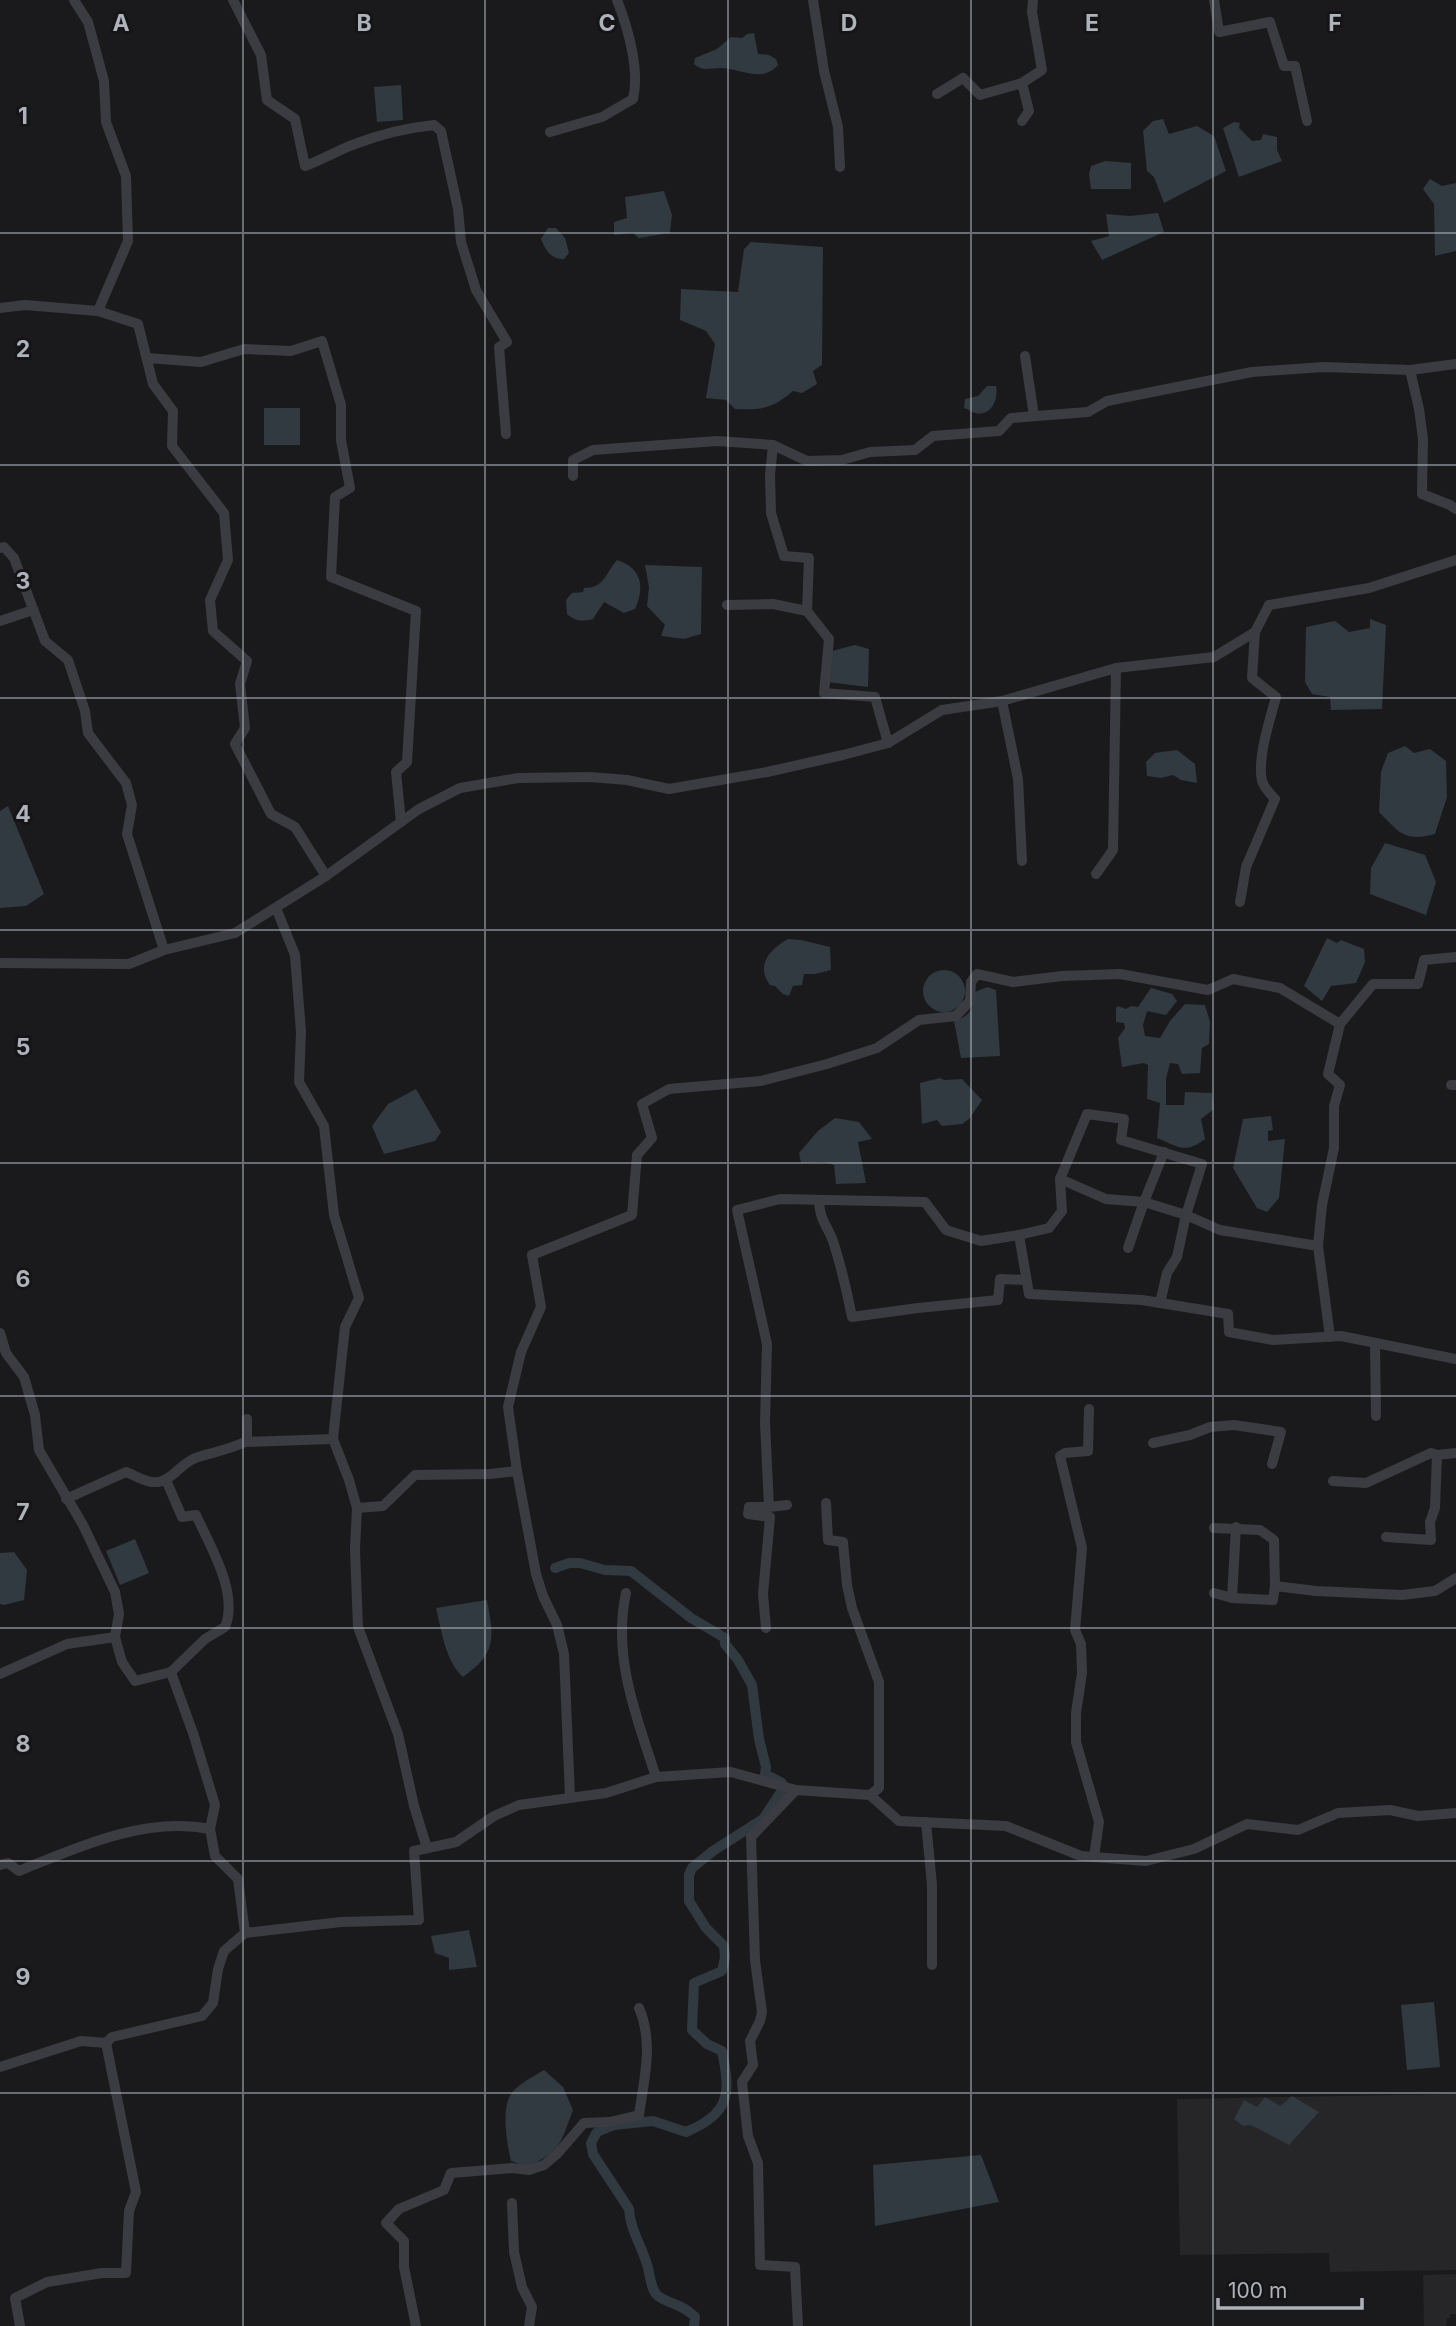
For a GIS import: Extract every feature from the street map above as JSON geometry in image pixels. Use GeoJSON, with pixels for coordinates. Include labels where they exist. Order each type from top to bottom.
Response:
{"type":"FeatureCollection","features":[{"type":"Feature","properties":{"kind":"street"},"geometry":{"type":"LineString","coordinates":[[74,0],[88,22],[104,81],[106,122],[125,176],[128,241],[98,311]]}},
{"type":"Feature","properties":{"kind":"street"},"geometry":{"type":"LineString","coordinates":[[233,0],[261,55],[267,100],[295,119],[305,166],[324,160],[352,144],[398,129],[434,125],[441,131],[458,209],[461,242],[476,290],[507,342],[499,347],[506,434]]}},
{"type":"Feature","properties":{"kind":"street"},"geometry":{"type":"LineString","coordinates":[[550,132],[602,117],[633,99],[636,86],[627,26],[617,0]]}},
{"type":"Feature","properties":{"kind":"street"},"geometry":{"type":"LineString","coordinates":[[813,0],[824,71],[838,127],[841,167]]}},
{"type":"Feature","properties":{"kind":"street"},"geometry":{"type":"LineString","coordinates":[[937,93],[963,78],[980,95],[1022,83],[1042,70],[1032,12],[1033,0]]}},
{"type":"Feature","properties":{"kind":"street"},"geometry":{"type":"LineString","coordinates":[[1214,0],[1219,32],[1270,22],[1284,66],[1295,66],[1307,121]]}},
{"type":"Feature","properties":{"kind":"street"},"geometry":{"type":"LineString","coordinates":[[1022,83],[1028,111],[1022,121]]}},
{"type":"Feature","properties":{"kind":"street"},"geometry":{"type":"LineString","coordinates":[[0,308],[25,305],[98,311],[138,324],[153,384],[173,411],[172,446],[224,513],[228,560],[210,600],[213,631],[247,661],[240,684],[245,728],[235,744],[271,814],[295,827],[326,876]]}},
{"type":"Feature","properties":{"kind":"street"},"geometry":{"type":"LineString","coordinates":[[146,358],[201,362],[244,349],[291,351],[322,341],[341,405],[341,440],[350,488],[335,497],[331,577],[416,611],[407,762],[396,772],[401,822]]}},
{"type":"Feature","properties":{"kind":"street"},"geometry":{"type":"LineString","coordinates":[[1026,356],[1034,416]]}},
{"type":"Feature","properties":{"kind":"street"},"geometry":{"type":"LineString","coordinates":[[573,476],[573,460],[593,450],[718,441],[773,445],[807,461],[842,460],[870,452],[915,450],[933,436],[999,431],[1011,418],[1088,412],[1107,401],[1252,372],[1324,367],[1410,370],[1456,364]]}},
{"type":"Feature","properties":{"kind":"street"},"geometry":{"type":"LineString","coordinates":[[1410,370],[1423,439],[1422,494],[1456,509]]}},
{"type":"Feature","properties":{"kind":"street"},"geometry":{"type":"LineString","coordinates":[[773,445],[770,475],[771,513],[784,556],[809,558],[807,611]]}},
{"type":"Feature","properties":{"kind":"street"},"geometry":{"type":"LineString","coordinates":[[0,548],[4,547],[15,558],[45,641],[68,660],[85,711],[88,733],[126,783],[132,805],[127,834],[163,950]]}},
{"type":"Feature","properties":{"kind":"street"},"geometry":{"type":"LineString","coordinates":[[1240,902],[1246,867],[1275,799],[1263,784],[1261,773],[1264,745],[1276,697],[1252,678],[1255,632],[1269,605],[1368,589],[1456,560]]}},
{"type":"Feature","properties":{"kind":"street"},"geometry":{"type":"LineString","coordinates":[[727,605],[773,604],[807,611],[829,639],[824,693],[875,697],[888,743]]}},
{"type":"Feature","properties":{"kind":"street"},"geometry":{"type":"LineString","coordinates":[[0,621],[33,610]]}},
{"type":"Feature","properties":{"kind":"street"},"geometry":{"type":"LineString","coordinates":[[0,963],[130,964],[163,950],[235,933],[326,876],[419,809],[460,788],[518,778],[590,777],[627,780],[669,789],[766,772],[888,743],[942,710],[1002,701],[1116,667],[1214,657],[1255,632]]}},
{"type":"Feature","properties":{"kind":"street"},"geometry":{"type":"LineString","coordinates":[[1096,874],[1113,850],[1116,667]]}},
{"type":"Feature","properties":{"kind":"street"},"geometry":{"type":"LineString","coordinates":[[1002,701],[1018,779],[1022,861]]}},
{"type":"Feature","properties":{"kind":"street"},"geometry":{"type":"LineString","coordinates":[[276,908],[295,955],[301,1032],[299,1082],[324,1126],[334,1215],[359,1298],[345,1327],[333,1438],[357,1508],[355,1549],[358,1627],[398,1734],[414,1806],[427,1848]]}},
{"type":"Feature","properties":{"kind":"street"},"geometry":{"type":"LineString","coordinates":[[1329,1337],[1318,1247],[1322,1205],[1334,1148],[1334,1106],[1340,1085],[1328,1074],[1340,1024],[1373,984],[1418,984],[1424,960],[1456,957]]}},
{"type":"Feature","properties":{"kind":"street"},"geometry":{"type":"LineString","coordinates":[[570,1797],[565,1654],[557,1625],[536,1574],[517,1471],[509,1407],[521,1352],[541,1307],[533,1255],[632,1215],[637,1155],[652,1138],[642,1104],[668,1089],[761,1081],[877,1048],[919,1020],[956,1016],[970,1001],[971,982],[977,974],[1013,982],[1062,976],[1121,974],[1208,990],[1233,979],[1280,988],[1340,1024]]}},
{"type":"Feature","properties":{"kind":"street"},"geometry":{"type":"LineString","coordinates":[[769,1507],[765,1423],[767,1344],[737,1210],[780,1199],[925,1202],[946,1230],[981,1241],[1049,1228],[1062,1210],[1060,1179],[1087,1114],[1124,1119],[1121,1140],[1202,1164],[1186,1215],[1177,1257],[1167,1273],[1160,1303]]}},
{"type":"Feature","properties":{"kind":"street"},"geometry":{"type":"LineString","coordinates":[[1128,1248],[1164,1152]]}},
{"type":"Feature","properties":{"kind":"street"},"geometry":{"type":"LineString","coordinates":[[1060,1179],[1106,1199],[1144,1202],[1186,1215],[1220,1230],[1318,1247]]}},
{"type":"Feature","properties":{"kind":"street"},"geometry":{"type":"LineString","coordinates":[[819,1200],[819,1214],[840,1263],[852,1317],[998,1300],[1000,1279],[1026,1280]]}},
{"type":"Feature","properties":{"kind":"street"},"geometry":{"type":"LineString","coordinates":[[1019,1235],[1029,1294],[1160,1303],[1228,1314],[1230,1332],[1273,1340],[1341,1336],[1456,1359]]}},
{"type":"Feature","properties":{"kind":"street"},"geometry":{"type":"LineString","coordinates":[[0,1333],[6,1353],[23,1377],[35,1415],[39,1450],[83,1525],[115,1592],[119,1614],[115,1637],[122,1662],[135,1681],[171,1672],[205,1639],[225,1628],[230,1607],[214,1548],[196,1514],[183,1517],[166,1480]]}},
{"type":"Feature","properties":{"kind":"street"},"geometry":{"type":"LineString","coordinates":[[1375,1343],[1377,1416]]}},
{"type":"Feature","properties":{"kind":"street"},"geometry":{"type":"LineString","coordinates":[[1089,1409],[1088,1451],[1060,1455],[1082,1548],[1075,1630],[1081,1644],[1083,1673],[1076,1713],[1076,1742],[1099,1822],[1094,1857]]}},
{"type":"Feature","properties":{"kind":"street"},"geometry":{"type":"LineString","coordinates":[[245,1442],[247,1419]]}},
{"type":"Feature","properties":{"kind":"street"},"geometry":{"type":"LineString","coordinates":[[1153,1443],[1190,1435],[1210,1427],[1259,1427],[1281,1432],[1272,1464]]}},
{"type":"Feature","properties":{"kind":"street"},"geometry":{"type":"LineString","coordinates":[[66,1499],[126,1472],[154,1482],[166,1480],[197,1457],[245,1442],[333,1438]]}},
{"type":"Feature","properties":{"kind":"street"},"geometry":{"type":"LineString","coordinates":[[1333,1481],[1366,1483],[1430,1453],[1456,1453]]}},
{"type":"Feature","properties":{"kind":"street"},"geometry":{"type":"LineString","coordinates":[[1386,1537],[1431,1541],[1430,1522],[1435,1508],[1437,1455]]}},
{"type":"Feature","properties":{"kind":"street"},"geometry":{"type":"LineString","coordinates":[[357,1508],[383,1506],[415,1475],[517,1471]]}},
{"type":"Feature","properties":{"kind":"street"},"geometry":{"type":"LineString","coordinates":[[826,1503],[828,1540],[843,1542],[852,1608],[879,1682],[879,1788],[870,1795]]}},
{"type":"Feature","properties":{"kind":"street"},"geometry":{"type":"LineString","coordinates":[[766,1628],[763,1594],[770,1517],[748,1514],[749,1507],[787,1505]]}},
{"type":"Feature","properties":{"kind":"street"},"geometry":{"type":"LineString","coordinates":[[1232,1598],[1236,1527]]}},
{"type":"Feature","properties":{"kind":"street"},"geometry":{"type":"LineString","coordinates":[[1214,1528],[1260,1530],[1275,1540],[1273,1600],[1232,1598],[1214,1593]]}},
{"type":"Feature","properties":{"kind":"street"},"geometry":{"type":"LineString","coordinates":[[1275,1586],[1402,1595],[1435,1591],[1456,1578]]}},
{"type":"Feature","properties":{"kind":"street"},"geometry":{"type":"LineString","coordinates":[[626,1593],[621,1639],[628,1689],[656,1777]]}},
{"type":"Feature","properties":{"kind":"street"},"geometry":{"type":"LineString","coordinates":[[0,1674],[67,1644],[115,1637]]}},
{"type":"Feature","properties":{"kind":"street"},"geometry":{"type":"LineString","coordinates":[[171,1672],[215,1805],[210,1829],[215,1856],[238,1879],[245,1933]]}},
{"type":"Feature","properties":{"kind":"street"},"geometry":{"type":"LineString","coordinates":[[106,2043],[112,2036],[202,2016],[213,2003],[218,1969],[224,1951],[245,1933],[341,1922],[419,1920],[414,1851],[456,1842],[494,1815],[519,1805],[606,1793],[656,1777],[732,1772],[796,1790],[870,1795],[899,1821],[1006,1826],[1081,1856],[1146,1861],[1194,1849],[1247,1824],[1298,1829],[1338,1813],[1390,1810],[1418,1816],[1456,1813]]}},
{"type":"Feature","properties":{"kind":"street"},"geometry":{"type":"LineString","coordinates":[[796,1790],[751,1837],[755,1960],[762,2012],[750,2041],[753,2064],[743,2082],[748,2136],[758,2163],[760,2264],[795,2267],[798,2326]]}},
{"type":"Feature","properties":{"kind":"street"},"geometry":{"type":"LineString","coordinates":[[926,1822],[932,1885],[932,1965]]}},
{"type":"Feature","properties":{"kind":"street"},"geometry":{"type":"LineString","coordinates":[[0,1865],[8,1863],[19,1871],[74,1849],[128,1832],[187,1824],[210,1829]]}},
{"type":"Feature","properties":{"kind":"street"},"geometry":{"type":"LineString","coordinates":[[416,2326],[404,2267],[404,2241],[386,2222],[399,2209],[444,2190],[451,2173],[512,2168],[529,2170],[544,2165],[557,2154],[584,2123],[611,2122],[639,2115],[649,2047],[645,2022],[639,2008]]}},
{"type":"Feature","properties":{"kind":"street"},"geometry":{"type":"LineString","coordinates":[[0,2067],[81,2041],[106,2043]]}},
{"type":"Feature","properties":{"kind":"street"},"geometry":{"type":"LineString","coordinates":[[20,2326],[15,2298],[47,2282],[102,2273],[125,2273],[129,2211],[136,2192],[106,2043]]}},
{"type":"Feature","properties":{"kind":"street"},"geometry":{"type":"LineString","coordinates":[[512,2203],[514,2252],[522,2287],[532,2308],[529,2326]]}},
{"type":"Feature","properties":{"kind":"shaded area"},"geometry":{"type":"Polygon","coordinates":[[[754,33],[758,54],[776,59],[778,65],[771,71],[750,74],[720,68],[703,69],[694,64],[695,58],[717,49],[731,37],[742,38],[754,33]]]}},
{"type":"Feature","properties":{"kind":"shaded area"},"geometry":{"type":"Polygon","coordinates":[[[401,85],[403,120],[377,122],[374,87],[401,85]]]}},
{"type":"Feature","properties":{"kind":"shaded area"},"geometry":{"type":"Polygon","coordinates":[[[1163,119],[1169,134],[1197,126],[1214,136],[1226,171],[1164,203],[1154,177],[1147,171],[1143,131],[1153,121],[1163,119]]]}},
{"type":"Feature","properties":{"kind":"shaded area"},"geometry":{"type":"Polygon","coordinates":[[[1234,122],[1240,123],[1239,128],[1252,141],[1261,140],[1263,134],[1277,137],[1277,150],[1282,161],[1239,177],[1223,128],[1234,122]]]}},
{"type":"Feature","properties":{"kind":"shaded area"},"geometry":{"type":"Polygon","coordinates":[[[1105,161],[1131,163],[1131,189],[1091,189],[1091,166],[1105,161]]]}},
{"type":"Feature","properties":{"kind":"shaded area"},"geometry":{"type":"Polygon","coordinates":[[[1430,179],[1442,186],[1456,183],[1456,251],[1435,256],[1434,204],[1423,189],[1430,179]]]}},
{"type":"Feature","properties":{"kind":"shaded area"},"geometry":{"type":"Polygon","coordinates":[[[664,191],[672,215],[670,233],[639,238],[633,233],[614,235],[614,222],[627,218],[625,197],[664,191]]]}},
{"type":"Feature","properties":{"kind":"shaded area"},"geometry":{"type":"Polygon","coordinates":[[[1158,213],[1164,232],[1102,260],[1091,241],[1109,236],[1106,214],[1130,216],[1158,213]]]}},
{"type":"Feature","properties":{"kind":"shaded area"},"geometry":{"type":"Polygon","coordinates":[[[548,228],[556,228],[565,238],[569,253],[564,259],[552,256],[544,246],[541,239],[548,228]]]}},
{"type":"Feature","properties":{"kind":"shaded area"},"geometry":{"type":"Polygon","coordinates":[[[751,242],[823,247],[822,365],[813,371],[817,384],[802,393],[793,391],[779,402],[766,407],[735,409],[726,400],[706,398],[715,344],[706,331],[680,320],[681,289],[738,292],[744,249],[751,242]]]}},
{"type":"Feature","properties":{"kind":"shaded area"},"geometry":{"type":"Polygon","coordinates":[[[987,386],[996,386],[997,391],[993,406],[989,410],[981,414],[964,408],[965,399],[978,396],[987,386]]]}},
{"type":"Feature","properties":{"kind":"shaded area"},"geometry":{"type":"Polygon","coordinates":[[[264,408],[300,408],[300,445],[264,445],[264,408]]]}},
{"type":"Feature","properties":{"kind":"shaded area"},"geometry":{"type":"Polygon","coordinates":[[[617,560],[632,568],[639,579],[640,593],[635,609],[624,613],[604,602],[593,619],[579,620],[567,614],[566,600],[572,593],[583,592],[584,588],[596,586],[617,560]]]}},
{"type":"Feature","properties":{"kind":"shaded area"},"geometry":{"type":"Polygon","coordinates":[[[645,565],[702,567],[701,634],[684,639],[661,636],[665,625],[647,606],[649,587],[645,565]]]}},
{"type":"Feature","properties":{"kind":"shaded area"},"geometry":{"type":"Polygon","coordinates":[[[1370,619],[1386,625],[1382,709],[1331,710],[1330,697],[1312,694],[1305,682],[1306,627],[1335,621],[1349,632],[1370,628],[1370,619]]]}},
{"type":"Feature","properties":{"kind":"shaded area"},"geometry":{"type":"Polygon","coordinates":[[[855,645],[869,649],[868,687],[827,682],[832,651],[855,645]]]}},
{"type":"Feature","properties":{"kind":"shaded area"},"geometry":{"type":"Polygon","coordinates":[[[1405,746],[1414,753],[1430,749],[1446,761],[1447,797],[1435,834],[1416,837],[1403,834],[1379,812],[1381,772],[1388,753],[1405,746]]]}},
{"type":"Feature","properties":{"kind":"shaded area"},"geometry":{"type":"Polygon","coordinates":[[[1177,750],[1195,764],[1197,783],[1181,780],[1173,775],[1161,778],[1147,776],[1146,762],[1155,753],[1177,750]]]}},
{"type":"Feature","properties":{"kind":"shaded area"},"geometry":{"type":"Polygon","coordinates":[[[8,806],[44,894],[26,906],[0,908],[0,811],[8,806]]]}},
{"type":"Feature","properties":{"kind":"shaded area"},"geometry":{"type":"Polygon","coordinates":[[[1385,843],[1425,855],[1436,882],[1426,915],[1370,894],[1371,868],[1385,843]]]}},
{"type":"Feature","properties":{"kind":"shaded area"},"geometry":{"type":"Polygon","coordinates":[[[1327,938],[1364,949],[1365,962],[1356,983],[1331,986],[1322,1001],[1304,986],[1327,938]]]}},
{"type":"Feature","properties":{"kind":"shaded area"},"geometry":{"type":"Polygon","coordinates":[[[788,939],[830,947],[831,970],[804,974],[802,985],[793,986],[789,996],[770,985],[764,971],[764,964],[770,953],[788,939]]]}},
{"type":"Feature","properties":{"kind":"shaded area"},"geometry":{"type":"Polygon","coordinates":[[[944,970],[959,976],[965,991],[959,1006],[944,1012],[929,1006],[923,991],[929,976],[944,970]]]}},
{"type":"Feature","properties":{"kind":"shaded area"},"geometry":{"type":"Polygon","coordinates":[[[987,987],[996,990],[1000,1056],[961,1058],[954,1021],[970,1011],[975,992],[987,987]]]}},
{"type":"Feature","properties":{"kind":"shaded area"},"geometry":{"type":"Polygon","coordinates":[[[1151,988],[1172,994],[1177,1001],[1166,1015],[1147,1011],[1143,1025],[1145,1036],[1160,1038],[1185,1004],[1205,1005],[1210,1022],[1209,1044],[1202,1048],[1200,1073],[1182,1074],[1178,1064],[1170,1063],[1166,1079],[1166,1105],[1184,1105],[1185,1092],[1212,1093],[1214,1109],[1201,1119],[1205,1139],[1192,1147],[1181,1148],[1157,1138],[1160,1103],[1147,1099],[1148,1065],[1144,1063],[1122,1067],[1118,1038],[1125,1028],[1124,1023],[1116,1022],[1116,1008],[1138,1007],[1151,988]]]}},
{"type":"Feature","properties":{"kind":"shaded area"},"geometry":{"type":"Polygon","coordinates":[[[940,1078],[962,1079],[982,1100],[969,1119],[962,1124],[942,1126],[937,1120],[922,1124],[920,1083],[940,1078]]]}},
{"type":"Feature","properties":{"kind":"shaded area"},"geometry":{"type":"Polygon","coordinates":[[[416,1089],[441,1132],[435,1141],[384,1154],[372,1126],[388,1104],[416,1089]]]}},
{"type":"Feature","properties":{"kind":"shaded area"},"geometry":{"type":"Polygon","coordinates":[[[1271,1116],[1273,1130],[1268,1131],[1268,1141],[1285,1139],[1279,1198],[1267,1212],[1257,1208],[1233,1168],[1243,1119],[1271,1116]]]}},
{"type":"Feature","properties":{"kind":"shaded area"},"geometry":{"type":"Polygon","coordinates":[[[835,1118],[859,1122],[872,1139],[858,1142],[866,1183],[836,1184],[834,1165],[825,1162],[801,1163],[799,1153],[818,1131],[835,1118]]]}},
{"type":"Feature","properties":{"kind":"shaded area"},"geometry":{"type":"Polygon","coordinates":[[[135,1539],[149,1573],[120,1585],[106,1551],[135,1539]]]}},
{"type":"Feature","properties":{"kind":"shaded area"},"geometry":{"type":"Polygon","coordinates":[[[14,1552],[27,1570],[24,1600],[4,1605],[0,1604],[0,1553],[14,1552]]]}},
{"type":"Feature","properties":{"kind":"shaded area"},"geometry":{"type":"Polygon","coordinates":[[[487,1600],[491,1625],[490,1644],[482,1660],[463,1677],[448,1654],[436,1608],[487,1600]]]}},
{"type":"Feature","properties":{"kind":"shaded area"},"geometry":{"type":"Polygon","coordinates":[[[469,1930],[477,1967],[449,1970],[449,1958],[435,1953],[431,1936],[469,1930]]]}},
{"type":"Feature","properties":{"kind":"shaded area"},"geometry":{"type":"Polygon","coordinates":[[[1434,2002],[1440,2067],[1407,2070],[1401,2005],[1434,2002]]]}},
{"type":"Feature","properties":{"kind":"shaded area"},"geometry":{"type":"Polygon","coordinates":[[[544,2070],[563,2087],[573,2110],[554,2150],[528,2167],[511,2161],[506,2108],[514,2090],[544,2070]]]}},
{"type":"Feature","properties":{"kind":"shaded area"},"geometry":{"type":"Polygon","coordinates":[[[1456,2094],[1456,2270],[1330,2272],[1329,2253],[1180,2255],[1177,2099],[1456,2094]]]}},
{"type":"Feature","properties":{"kind":"shaded area"},"geometry":{"type":"Polygon","coordinates":[[[1292,2096],[1319,2112],[1289,2145],[1251,2125],[1243,2126],[1234,2119],[1244,2100],[1257,2107],[1265,2097],[1280,2106],[1292,2096]]]}},
{"type":"Feature","properties":{"kind":"shaded area"},"geometry":{"type":"Polygon","coordinates":[[[981,2155],[999,2202],[875,2226],[873,2165],[981,2155]]]}},
{"type":"Feature","properties":{"kind":"shaded area"},"geometry":{"type":"Polygon","coordinates":[[[1456,2274],[1456,2314],[1450,2314],[1446,2326],[1424,2326],[1423,2275],[1456,2274]]]}},
{"type":"Feature","properties":{"kind":"waterway"},"geometry":{"type":"LineString","coordinates":[[555,1568],[569,1563],[580,1563],[605,1570],[631,1571],[691,1618],[725,1638],[725,1644],[752,1685],[765,1774],[782,1783]]}},
{"type":"Feature","properties":{"kind":"waterway"},"geometry":{"type":"LineString","coordinates":[[694,2326],[695,2317],[690,2312],[661,2298],[655,2292],[629,2209],[593,2154],[591,2143],[597,2132],[614,2125],[653,2121],[686,2132],[711,2118],[724,2101],[726,2079],[722,2051],[707,2044],[692,2030],[694,1983],[722,1971],[724,1946],[706,1928],[689,1901],[689,1875],[692,1868],[713,1851],[763,1819],[781,1792]]}}]}
